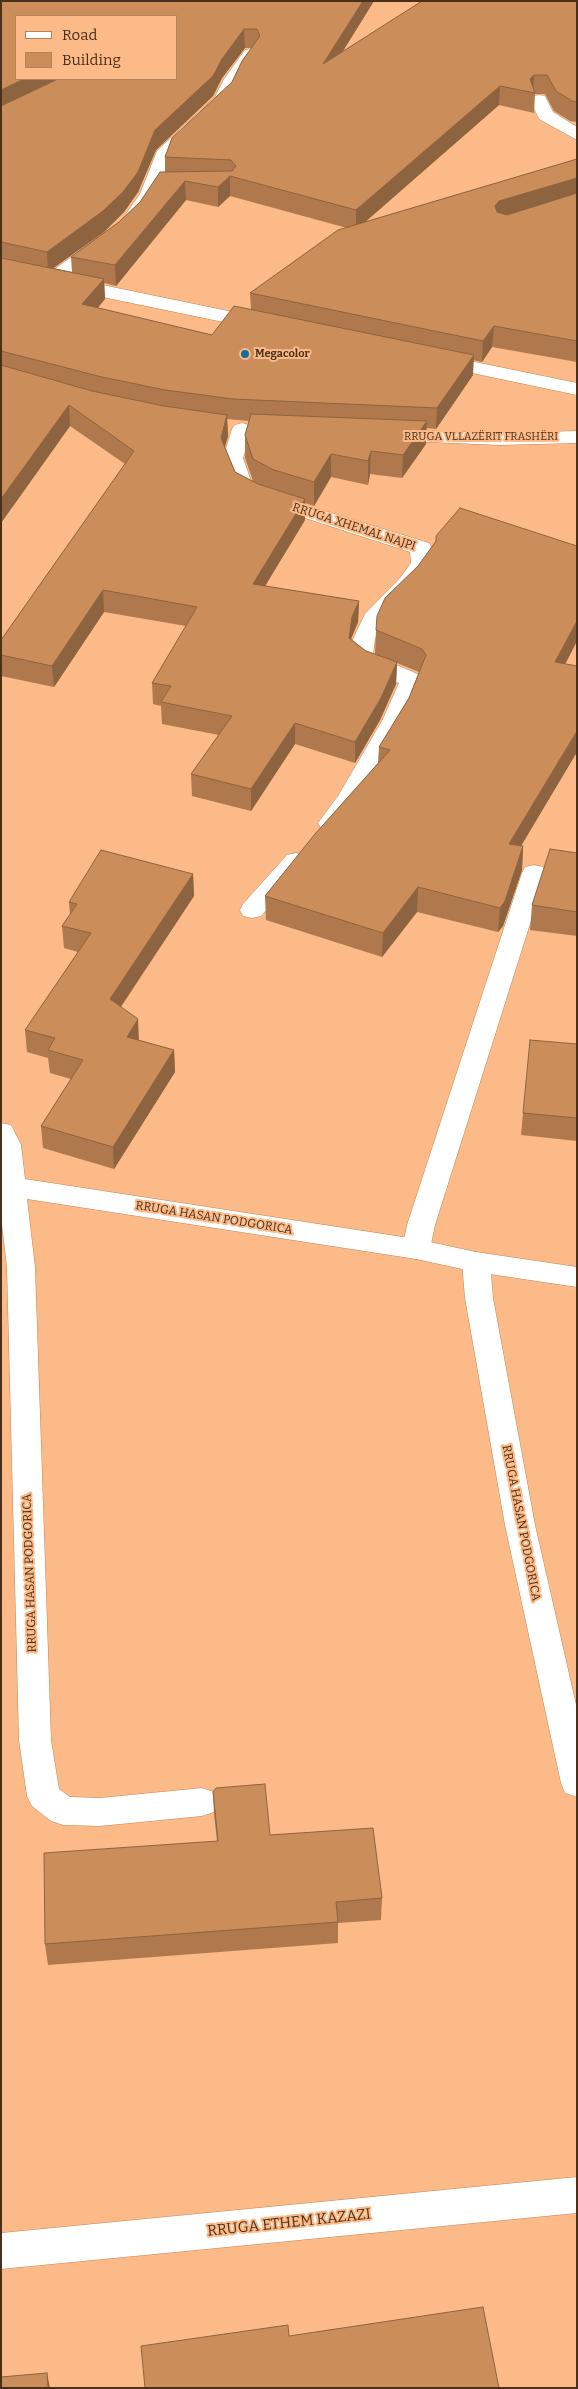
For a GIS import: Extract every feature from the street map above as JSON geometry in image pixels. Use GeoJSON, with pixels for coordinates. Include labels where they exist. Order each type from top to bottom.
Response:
{"type":"FeatureCollection","features":[{"type":"Feature","properties":{"kind":"street"},"geometry":{"type":"LineString","coordinates":[[51,281],[122,227],[149,194],[163,155],[182,135],[222,100],[232,79],[251,54]]}},
{"type":"Feature","properties":{"kind":"street"},"geometry":{"type":"LineString","coordinates":[[539,100],[545,115],[577,135]]}},
{"type":"Feature","properties":{"kind":"street"},"geometry":{"type":"LineString","coordinates":[[153,184],[172,184]]}},
{"type":"Feature","properties":{"kind":"street"},"geometry":{"type":"LineString","coordinates":[[1,270],[285,329]]}},
{"type":"Feature","properties":{"kind":"street"},"geometry":{"type":"LineString","coordinates":[[421,357],[577,389]]}},
{"type":"Feature","properties":{"kind":"street","name":"RRUGA XHEMAL NAJPI"},"geometry":{"type":"LineString","coordinates":[[242,429],[233,458],[243,487],[266,498],[325,519],[421,548],[422,563],[408,583],[373,619],[364,639],[361,658],[374,666],[412,680],[394,720],[348,799],[313,842],[252,910]]}},
{"type":"Feature","properties":{"kind":"street","name":"RRUGA VLLAZËRIT FRASHËRI"},"geometry":{"type":"LineString","coordinates":[[374,435],[498,439],[577,437]]}},
{"type":"Feature","properties":{"kind":"street"},"geometry":{"type":"LineString","coordinates":[[416,1249],[421,1225],[534,873]]}},
{"type":"Feature","properties":{"kind":"street"},"geometry":{"type":"LineString","coordinates":[[1,1132],[7,1145],[7,1187]]}},
{"type":"Feature","properties":{"kind":"street","name":"RRUGA HASAN PODGORICA"},"geometry":{"type":"LineString","coordinates":[[202,1802],[100,1812],[63,1811],[44,1796],[35,1740],[21,1266],[7,1187],[416,1249],[476,1262],[577,1277]]}},
{"type":"Feature","properties":{"kind":"street","name":"RRUGA HASAN PODGORICA"},"geometry":{"type":"LineString","coordinates":[[476,1262],[479,1298],[520,1525],[577,1783]]}},
{"type":"Feature","properties":{"kind":"street","name":"RRUGA ETHEM KAZAZI"},"geometry":{"type":"LineString","coordinates":[[1,2251],[577,2195]]}},
{"type":"Feature","properties":{"kind":"building"},"geometry":{"type":"Polygon","coordinates":[[[1,1],[363,1],[323,64],[422,1],[577,1],[577,102],[556,91],[547,75],[534,75],[530,79],[535,93],[500,86],[356,210],[230,176],[218,187],[185,181],[115,265],[71,257],[119,222],[140,202],[160,172],[232,171],[236,166],[231,160],[165,157],[172,138],[232,82],[242,61],[260,36],[257,29],[244,29],[222,59],[213,76],[155,130],[138,172],[123,192],[103,211],[47,252],[1,242],[1,106],[56,80],[178,80],[178,15],[15,15],[15,80],[22,80],[1,90],[1,1]]]}},
{"type":"Feature","properties":{"kind":"building"},"geometry":{"type":"Polygon","coordinates":[[[577,159],[577,178],[499,201],[495,206],[497,212],[507,215],[577,193],[577,341],[494,326],[483,341],[250,293],[338,230],[577,159]]]}},
{"type":"Feature","properties":{"kind":"building"},"geometry":{"type":"Polygon","coordinates":[[[1,258],[104,279],[82,304],[212,335],[234,306],[474,355],[437,408],[233,399],[165,390],[102,377],[1,351],[1,258]]]}},
{"type":"Feature","properties":{"kind":"building"},"geometry":{"type":"Polygon","coordinates":[[[1,365],[92,391],[164,406],[227,415],[221,438],[235,472],[258,484],[305,499],[253,584],[359,601],[352,617],[349,638],[366,651],[397,662],[381,698],[355,742],[295,723],[251,789],[191,774],[232,716],[161,702],[171,686],[152,683],[197,607],[103,590],[52,666],[1,655],[1,640],[134,451],[69,405],[1,499],[1,365]]]}},
{"type":"Feature","properties":{"kind":"building"},"geometry":{"type":"Polygon","coordinates":[[[251,414],[427,421],[403,455],[371,451],[368,461],[331,454],[314,482],[274,470],[253,459],[245,435],[251,414]]]}},
{"type":"Feature","properties":{"kind":"building"},"geometry":{"type":"Polygon","coordinates":[[[460,508],[577,546],[577,621],[555,662],[577,666],[577,731],[509,844],[523,846],[505,901],[500,908],[418,887],[383,933],[265,896],[315,834],[390,750],[379,747],[409,698],[426,655],[422,649],[376,630],[377,616],[385,598],[418,566],[436,541],[436,536],[460,508]]]}},
{"type":"Feature","properties":{"kind":"building"},"geometry":{"type":"Polygon","coordinates":[[[550,849],[577,853],[577,912],[532,905],[550,849]]]}},
{"type":"Feature","properties":{"kind":"building"},"geometry":{"type":"Polygon","coordinates":[[[101,850],[193,874],[110,999],[138,1019],[127,1037],[174,1050],[113,1147],[41,1126],[83,1060],[48,1050],[55,1038],[25,1030],[91,933],[62,926],[77,904],[69,902],[101,850]]]}},
{"type":"Feature","properties":{"kind":"building"},"geometry":{"type":"Polygon","coordinates":[[[530,1040],[577,1044],[577,1118],[523,1113],[530,1040]]]}},
{"type":"Feature","properties":{"kind":"building"},"geometry":{"type":"Polygon","coordinates":[[[265,1784],[270,1835],[373,1828],[382,1898],[336,1902],[338,1922],[45,1944],[44,1853],[218,1841],[213,1792],[216,1788],[265,1784]]]}},
{"type":"Feature","properties":{"kind":"building"},"geometry":{"type":"Polygon","coordinates":[[[483,2307],[499,2388],[145,2388],[141,2346],[288,2325],[289,2336],[483,2307]]]}},
{"type":"Feature","properties":{"kind":"building"},"geometry":{"type":"Polygon","coordinates":[[[47,2373],[48,2388],[1,2388],[1,2377],[47,2373]]]}},
{"type":"Feature","properties":{"kind":"place","name":"Megacolor"},"geometry":{"type":"Point","coordinates":[245,354]}}]}
